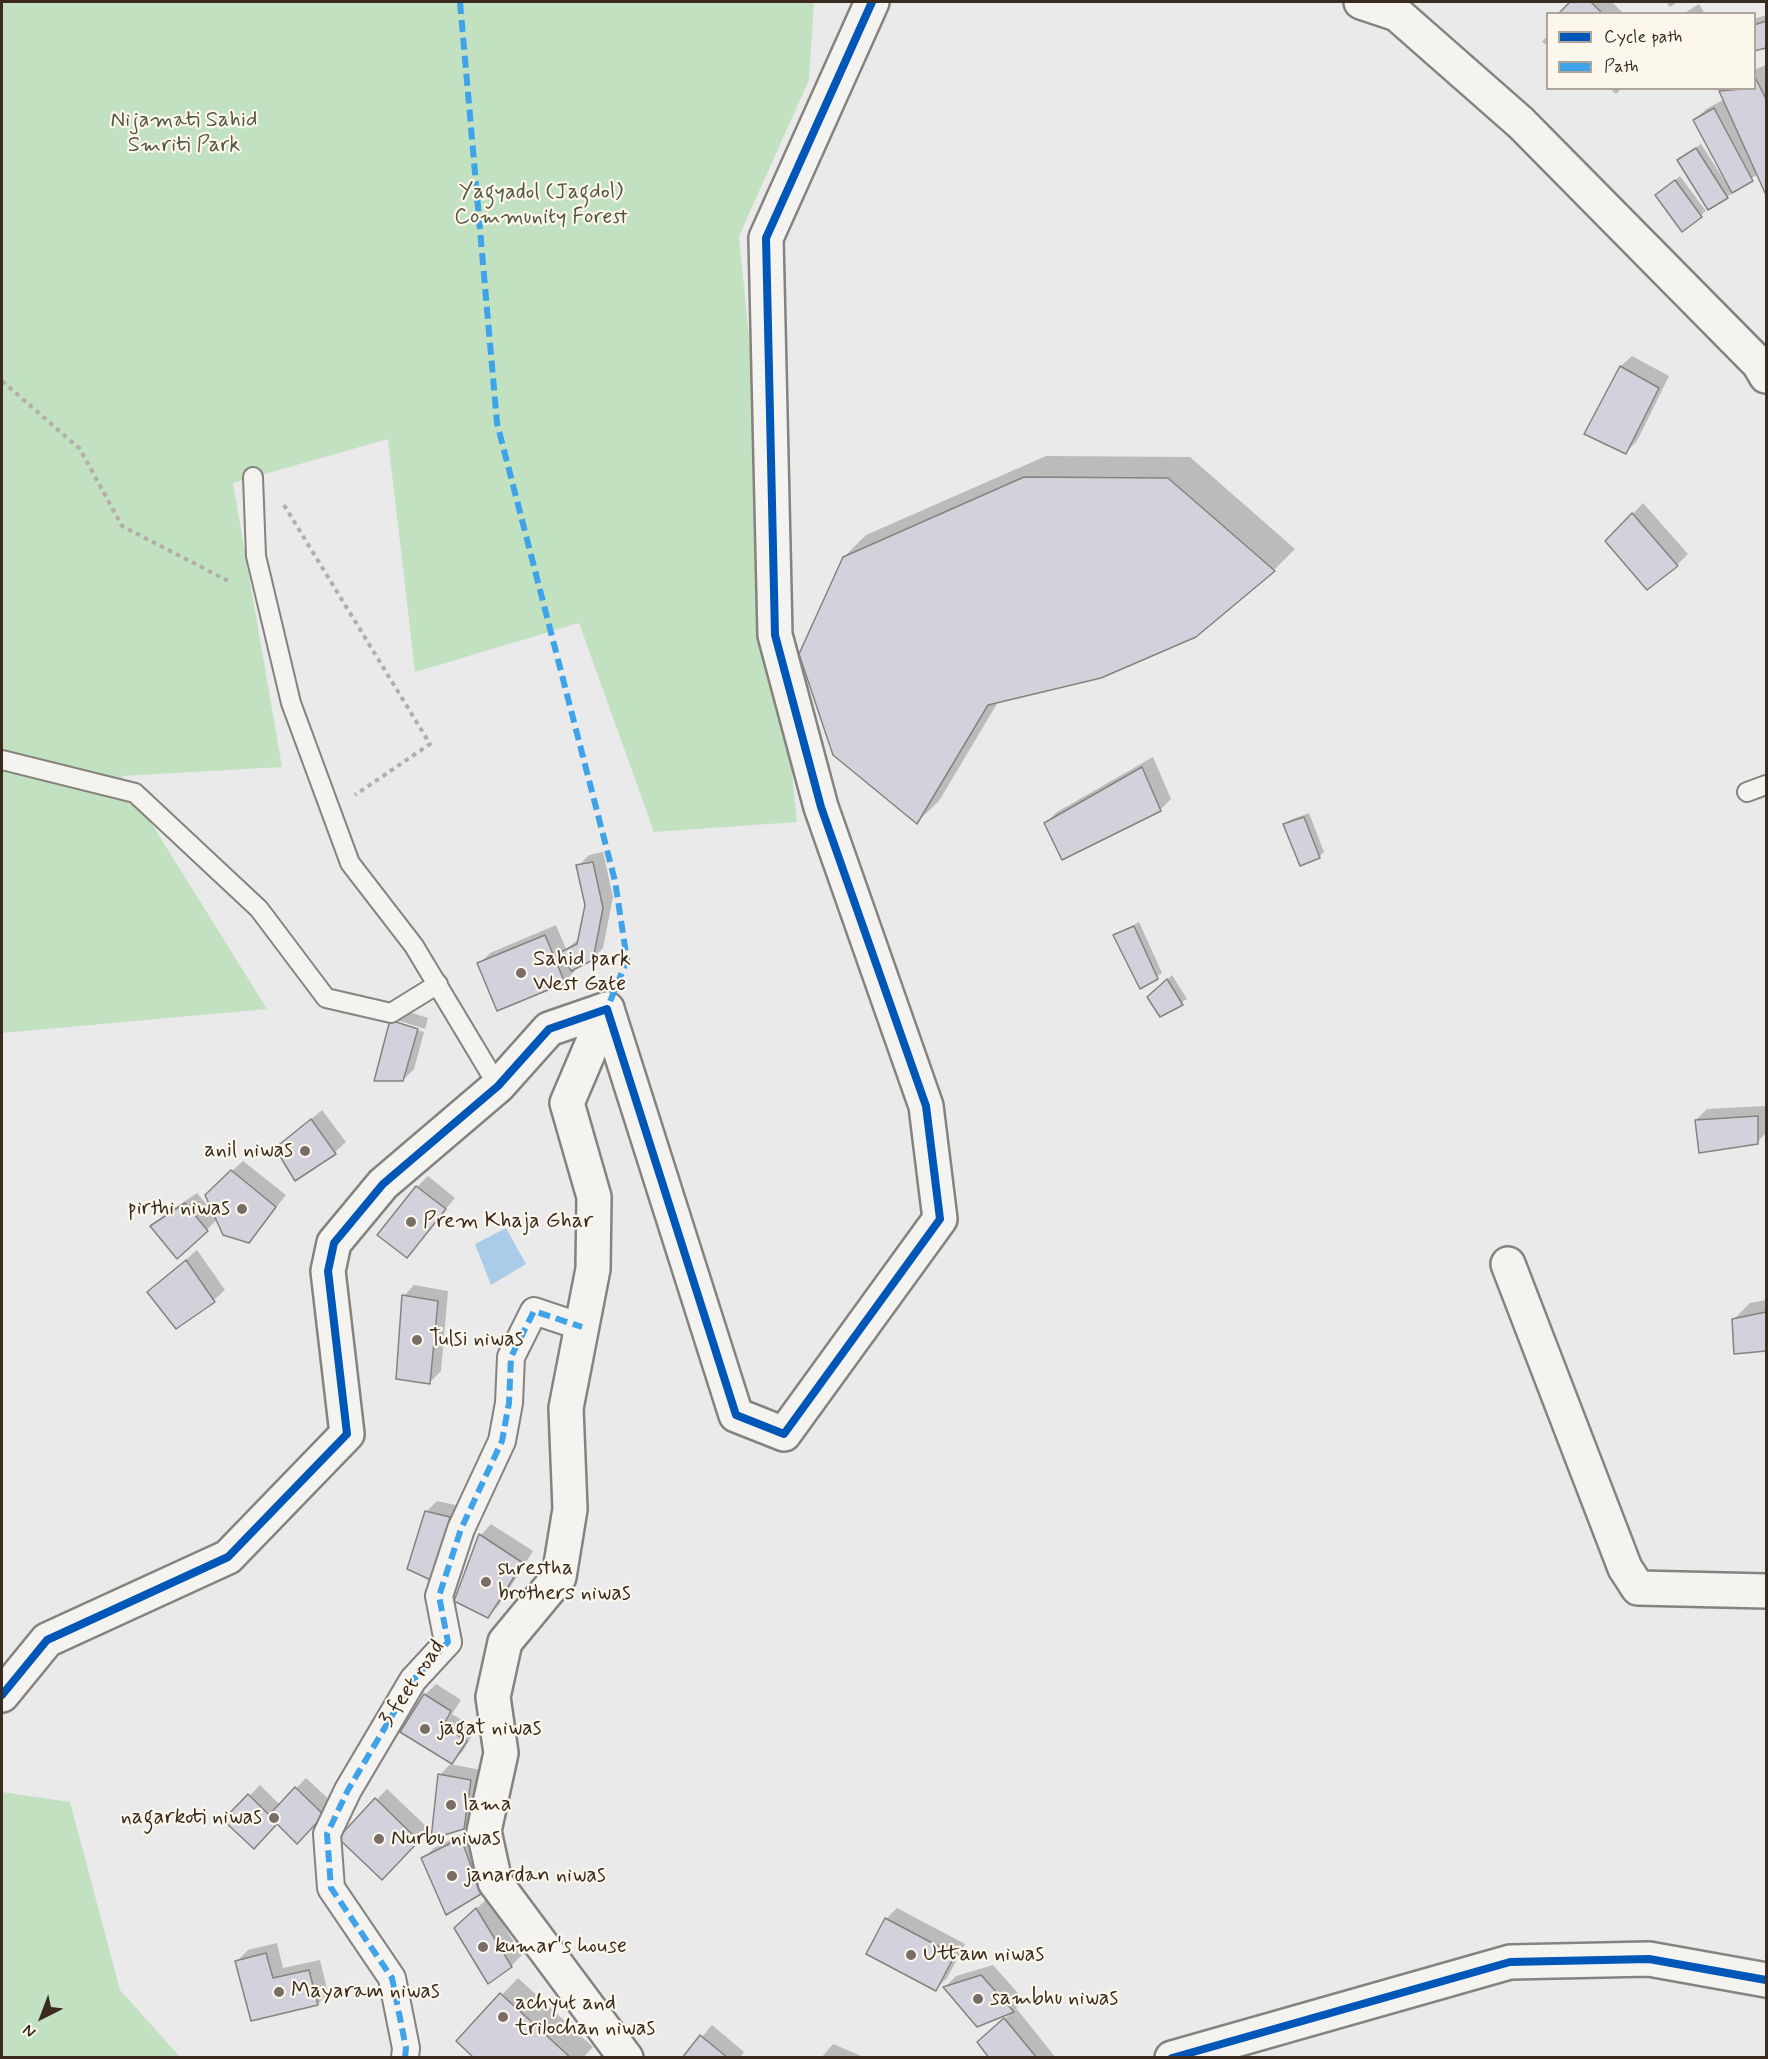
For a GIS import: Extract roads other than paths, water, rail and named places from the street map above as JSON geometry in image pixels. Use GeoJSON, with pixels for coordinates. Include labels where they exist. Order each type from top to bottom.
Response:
{"type":"FeatureCollection","features":[{"type":"Feature","properties":{"kind":"street"},"geometry":{"type":"LineString","coordinates":[[608,1009],[736,1415],[783,1434],[940,1219],[926,1106],[821,807],[775,635],[766,238],[872,2]]}},
{"type":"Feature","properties":{"kind":"street"},"geometry":{"type":"LineString","coordinates":[[1361,2],[1397,14],[1521,123],[1759,363],[1767,376]]}},
{"type":"Feature","properties":{"kind":"street"},"geometry":{"type":"LineString","coordinates":[[2,1695],[47,1640],[228,1557],[347,1434],[328,1270],[334,1243],[383,1184],[498,1086],[549,1029],[608,1009]]}},
{"type":"Feature","properties":{"kind":"street"},"geometry":{"type":"LineString","coordinates":[[608,1009],[567,1103],[594,1197],[593,1269],[566,1408],[570,1509],[559,1578],[505,1642],[494,1697],[501,1754],[484,1831],[495,1882],[626,2058]]}},
{"type":"Feature","properties":{"kind":"street"},"geometry":{"type":"LineString","coordinates":[[1508,1264],[1625,1568],[1638,1588],[1767,1591]]}},
{"type":"Feature","properties":{"kind":"street","name":"3 feet road"},"geometry":{"type":"LineString","coordinates":[[405,2058],[406,2048],[392,1978],[331,1888],[327,1834],[348,1790],[413,1680],[448,1642],[439,1596],[461,1529],[502,1441],[508,1402],[511,1357],[534,1311],[582,1327]]}},
{"type":"Feature","properties":{"kind":"street"},"geometry":{"type":"LineString","coordinates":[[1172,2058],[1510,1962],[1649,1959],[1767,1980]]}},
{"type":"Feature","properties":{"kind":"lane"},"geometry":{"type":"LineString","coordinates":[[253,477],[256,556],[291,703],[350,863],[414,946],[498,1086]]}},
{"type":"Feature","properties":{"kind":"lane"},"geometry":{"type":"LineString","coordinates":[[2,760],[135,793],[259,909],[326,998],[391,1013],[438,984]]}},
{"type":"Feature","properties":{"kind":"lane"},"geometry":{"type":"LineString","coordinates":[[1747,792],[1767,785]]}},
{"type":"Feature","properties":{"kind":"water"},"geometry":{"type":"Polygon","coordinates":[[[506,1228],[526,1264],[491,1285],[475,1244],[506,1228]]]}},
{"type":"Feature","properties":{"kind":"place","name":"Sahid park West Gate"},"geometry":{"type":"Point","coordinates":[521,973]}},
{"type":"Feature","properties":{"kind":"place","name":"anil niwas"},"geometry":{"type":"Point","coordinates":[305,1151]}},
{"type":"Feature","properties":{"kind":"place","name":"pirthi niwas"},"geometry":{"type":"Point","coordinates":[242,1209]}},
{"type":"Feature","properties":{"kind":"place","name":"Prem Khaja Ghar"},"geometry":{"type":"Point","coordinates":[411,1222]}},
{"type":"Feature","properties":{"kind":"place","name":"Tulsi niwas"},"geometry":{"type":"Point","coordinates":[417,1340]}},
{"type":"Feature","properties":{"kind":"place","name":"shrestha brothers niwas"},"geometry":{"type":"Point","coordinates":[486,1582]}},
{"type":"Feature","properties":{"kind":"place","name":"jagat niwas"},"geometry":{"type":"Point","coordinates":[425,1729]}},
{"type":"Feature","properties":{"kind":"place","name":"lama"},"geometry":{"type":"Point","coordinates":[451,1805]}},
{"type":"Feature","properties":{"kind":"place","name":"nagarkoti niwas"},"geometry":{"type":"Point","coordinates":[274,1818]}},
{"type":"Feature","properties":{"kind":"place","name":"Nurbu niwas"},"geometry":{"type":"Point","coordinates":[379,1839]}},
{"type":"Feature","properties":{"kind":"place","name":"janardan niwas"},"geometry":{"type":"Point","coordinates":[452,1876]}},
{"type":"Feature","properties":{"kind":"place","name":"kumar's house"},"geometry":{"type":"Point","coordinates":[483,1947]}},
{"type":"Feature","properties":{"kind":"place","name":"Uttam niwas"},"geometry":{"type":"Point","coordinates":[911,1955]}},
{"type":"Feature","properties":{"kind":"place","name":"Mayaram niwas"},"geometry":{"type":"Point","coordinates":[279,1992]}},
{"type":"Feature","properties":{"kind":"place","name":"sambhu niwas"},"geometry":{"type":"Point","coordinates":[978,1999]}},
{"type":"Feature","properties":{"kind":"place","name":"achyut and trilochan niwas"},"geometry":{"type":"Point","coordinates":[503,2017]}},
{"type":"Feature","properties":{"kind":"park label","name":"Nijamati Sahid Smriti Park"},"geometry":{"type":"Point","coordinates":[184,134]}},
{"type":"Feature","properties":{"kind":"park label","name":"Yagyadol (Jagdol) Community Forest"},"geometry":{"type":"Point","coordinates":[541,206]}}]}
